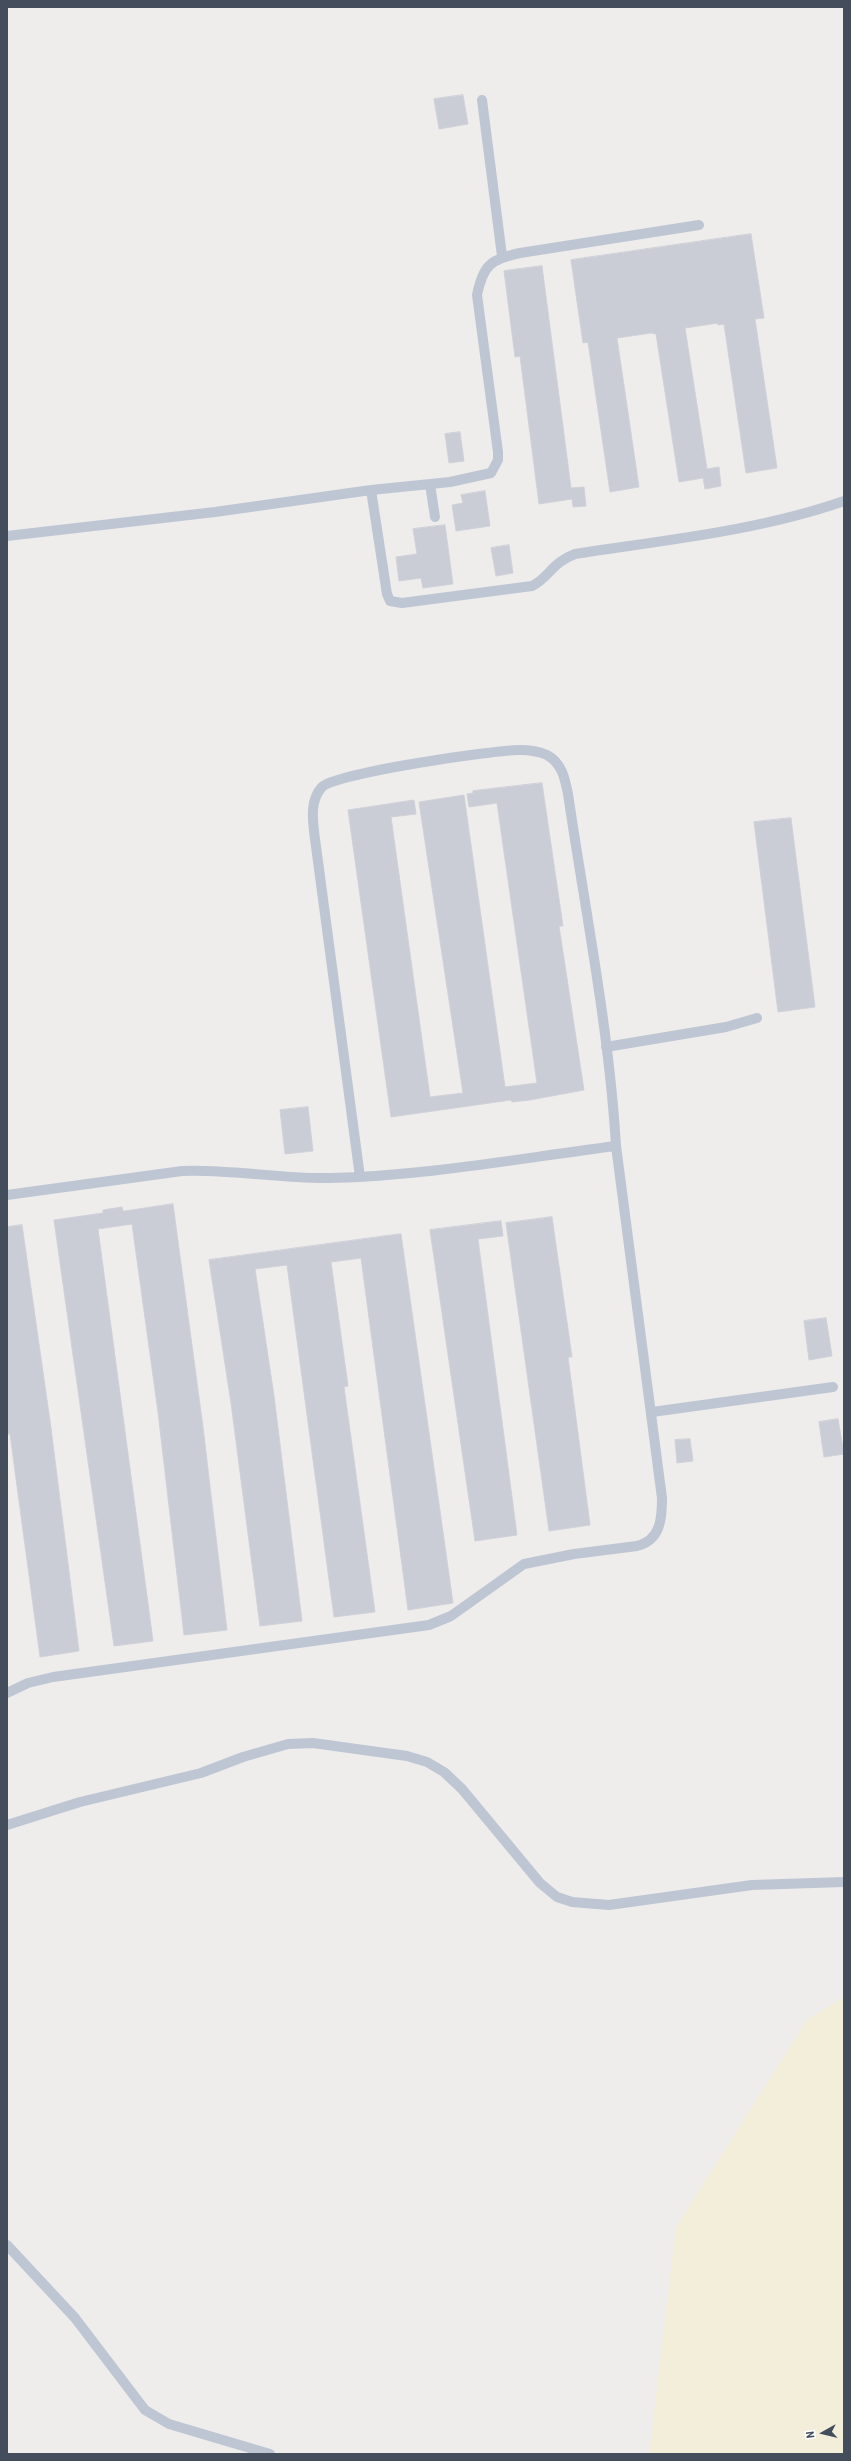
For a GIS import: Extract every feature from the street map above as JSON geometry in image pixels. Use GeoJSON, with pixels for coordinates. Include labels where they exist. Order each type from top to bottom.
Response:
{"type":"FeatureCollection","features":[{"type":"Feature","properties":{"kind":"lane"},"geometry":{"type":"LineString","coordinates":[[482,100],[502,256]]}},
{"type":"Feature","properties":{"kind":"lane"},"geometry":{"type":"LineString","coordinates":[[7,536],[215,512],[484,476],[495,468],[498,460],[477,295],[480,278],[488,265],[502,256],[699,225]]}},
{"type":"Feature","properties":{"kind":"lane"},"geometry":{"type":"LineString","coordinates":[[430,484],[435,517]]}},
{"type":"Feature","properties":{"kind":"lane"},"geometry":{"type":"LineString","coordinates":[[371,490],[387,594],[390,600],[402,604],[532,586],[538,583],[555,563],[575,554],[742,527],[810,513],[844,501]]}},
{"type":"Feature","properties":{"kind":"lane"},"geometry":{"type":"LineString","coordinates":[[7,1694],[28,1683],[76,1673],[429,1625],[451,1616],[524,1564],[574,1554],[646,1544],[654,1536],[660,1526],[662,1512],[652,1412],[616,1146],[614,1106],[606,1047],[568,794],[564,776],[556,761],[546,755],[520,750],[390,768],[330,782],[316,795],[313,821],[360,1177]]}},
{"type":"Feature","properties":{"kind":"lane"},"geometry":{"type":"LineString","coordinates":[[606,1047],[726,1027],[757,1018]]}},
{"type":"Feature","properties":{"kind":"lane"},"geometry":{"type":"LineString","coordinates":[[7,1195],[182,1171],[206,1170],[312,1178],[360,1177],[616,1146]]}},
{"type":"Feature","properties":{"kind":"lane"},"geometry":{"type":"LineString","coordinates":[[652,1412],[833,1387]]}},
{"type":"Feature","properties":{"kind":"lane"},"geometry":{"type":"LineString","coordinates":[[7,1825],[80,1802],[201,1773],[288,1744],[313,1743],[407,1756],[427,1762],[444,1772],[462,1789],[540,1883],[557,1897],[572,1902],[609,1905],[752,1885],[844,1882]]}},
{"type":"Feature","properties":{"kind":"lane"},"geometry":{"type":"LineString","coordinates":[[7,2245],[75,2318],[145,2410],[169,2424],[270,2454]]}},
{"type":"Feature","properties":{"kind":"sand"},"geometry":{"type":"Polygon","coordinates":[[[844,1997],[844,2454],[649,2454],[676,2227],[807,2020],[844,1997]]]}},
{"type":"Feature","properties":{"kind":"building"},"geometry":{"type":"Polygon","coordinates":[[[463,95],[468,124],[439,129],[434,99],[463,95]]]}},
{"type":"Feature","properties":{"kind":"building"},"geometry":{"type":"Polygon","coordinates":[[[751,234],[764,318],[755,319],[777,468],[746,473],[724,324],[718,325],[718,323],[685,328],[707,469],[719,467],[721,486],[705,489],[703,478],[679,482],[656,334],[651,333],[617,338],[639,487],[610,492],[588,342],[583,343],[571,260],[751,234]]]}},
{"type":"Feature","properties":{"kind":"building"},"geometry":{"type":"Polygon","coordinates":[[[542,266],[571,488],[584,487],[586,506],[573,507],[572,499],[539,504],[520,356],[515,357],[504,271],[542,266]]]}},
{"type":"Feature","properties":{"kind":"building"},"geometry":{"type":"Polygon","coordinates":[[[460,432],[464,461],[449,463],[445,434],[460,432]]]}},
{"type":"Feature","properties":{"kind":"building"},"geometry":{"type":"Polygon","coordinates":[[[485,491],[490,526],[456,531],[452,505],[463,503],[461,495],[485,491]]]}},
{"type":"Feature","properties":{"kind":"building"},"geometry":{"type":"Polygon","coordinates":[[[445,525],[453,584],[423,588],[421,578],[399,581],[396,557],[417,554],[413,529],[445,525]]]}},
{"type":"Feature","properties":{"kind":"building"},"geometry":{"type":"Polygon","coordinates":[[[509,545],[513,573],[496,576],[491,548],[509,545]]]}},
{"type":"Feature","properties":{"kind":"building"},"geometry":{"type":"Polygon","coordinates":[[[542,783],[563,926],[559,926],[584,1090],[530,1100],[512,1102],[511,1100],[391,1117],[348,810],[414,800],[416,814],[391,817],[430,1097],[463,1093],[419,802],[464,795],[505,1087],[537,1083],[497,803],[469,807],[467,794],[473,793],[473,791],[542,783]]]}},
{"type":"Feature","properties":{"kind":"building"},"geometry":{"type":"Polygon","coordinates":[[[791,818],[815,1007],[778,1012],[754,822],[791,818]]]}},
{"type":"Feature","properties":{"kind":"building"},"geometry":{"type":"Polygon","coordinates":[[[308,1107],[313,1151],[285,1154],[280,1110],[308,1107]]]}},
{"type":"Feature","properties":{"kind":"building"},"geometry":{"type":"Polygon","coordinates":[[[173,1204],[203,1427],[227,1630],[184,1635],[158,1412],[132,1224],[98,1229],[153,1641],[114,1646],[54,1220],[103,1213],[103,1210],[122,1207],[123,1211],[173,1204]]]}},
{"type":"Feature","properties":{"kind":"building"},"geometry":{"type":"Polygon","coordinates":[[[552,1217],[572,1357],[568,1357],[590,1525],[549,1531],[506,1223],[552,1217]]]}},
{"type":"Feature","properties":{"kind":"building"},"geometry":{"type":"Polygon","coordinates":[[[501,1221],[503,1236],[478,1239],[517,1535],[475,1541],[430,1230],[501,1221]]]}},
{"type":"Feature","properties":{"kind":"building"},"geometry":{"type":"Polygon","coordinates":[[[22,1225],[51,1428],[79,1651],[40,1657],[10,1434],[7,1434],[7,1227],[22,1225]]]}},
{"type":"Feature","properties":{"kind":"building"},"geometry":{"type":"Polygon","coordinates":[[[401,1234],[453,1603],[408,1610],[361,1258],[331,1262],[348,1386],[344,1387],[375,1612],[334,1617],[287,1265],[255,1269],[274,1396],[302,1621],[260,1626],[231,1403],[209,1260],[401,1234]]]}},
{"type":"Feature","properties":{"kind":"building"},"geometry":{"type":"Polygon","coordinates":[[[826,1318],[832,1356],[809,1360],[804,1321],[826,1318]]]}},
{"type":"Feature","properties":{"kind":"building"},"geometry":{"type":"Polygon","coordinates":[[[838,1419],[844,1454],[824,1457],[819,1422],[838,1419]]]}},
{"type":"Feature","properties":{"kind":"building"},"geometry":{"type":"Polygon","coordinates":[[[690,1439],[693,1461],[677,1463],[675,1440],[690,1439]]]}}]}
